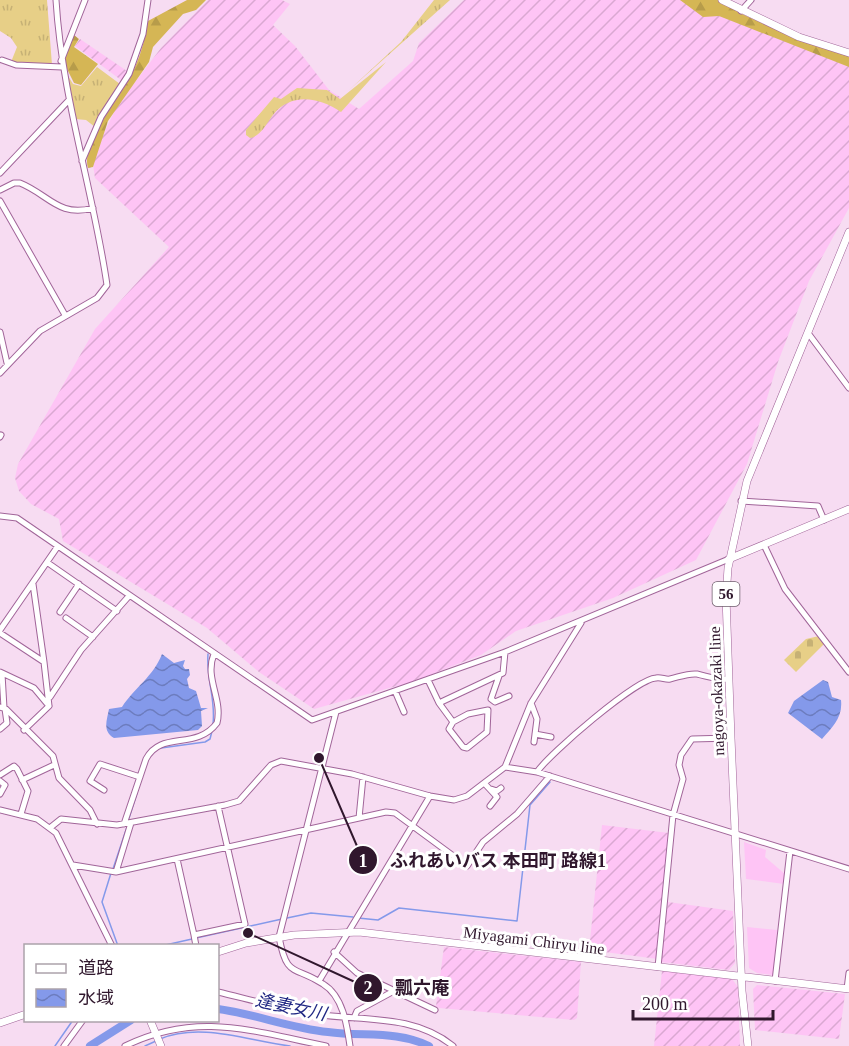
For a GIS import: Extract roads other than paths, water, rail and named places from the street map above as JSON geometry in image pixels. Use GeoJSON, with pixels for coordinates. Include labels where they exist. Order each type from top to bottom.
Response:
{"type":"FeatureCollection","features":[{"type":"Feature","properties":{"kind":"main road"},"geometry":{"type":"LineString","coordinates":[[722,0],[741,11],[817,44],[849,53]]}},
{"type":"Feature","properties":{"kind":"main road","name":"nagoya-okazaki line"},"geometry":{"type":"LineString","coordinates":[[746,1046],[726,597],[729,559],[741,501],[849,232]]}},
{"type":"Feature","properties":{"kind":"main road"},"geometry":{"type":"LineString","coordinates":[[729,559],[849,509]]}},
{"type":"Feature","properties":{"kind":"main road","name":"Miyagami Chiryu line"},"geometry":{"type":"LineString","coordinates":[[219,952],[279,937],[320,932],[348,933],[848,989]]}},
{"type":"Feature","properties":{"kind":"main road"},"geometry":{"type":"LineString","coordinates":[[0,1023],[24,1015]]}},
{"type":"Feature","properties":{"kind":"main road"},"geometry":{"type":"LineString","coordinates":[[151,1024],[161,1046]]}},
{"type":"Feature","properties":{"kind":"street"},"geometry":{"type":"LineString","coordinates":[[0,373],[7,363],[40,331],[97,298],[107,285],[62,64],[56,0]]}},
{"type":"Feature","properties":{"kind":"street"},"geometry":{"type":"LineString","coordinates":[[62,64],[85,0]]}},
{"type":"Feature","properties":{"kind":"street"},"geometry":{"type":"LineString","coordinates":[[82,161],[101,117],[129,74],[143,34],[148,0]]}},
{"type":"Feature","properties":{"kind":"street"},"geometry":{"type":"LineString","coordinates":[[741,11],[751,0]]}},
{"type":"Feature","properties":{"kind":"street"},"geometry":{"type":"LineString","coordinates":[[2,60],[16,65],[62,64]]}},
{"type":"Feature","properties":{"kind":"street"},"geometry":{"type":"LineString","coordinates":[[0,173],[69,100]]}},
{"type":"Feature","properties":{"kind":"street"},"geometry":{"type":"LineString","coordinates":[[0,190],[14,183],[20,183],[65,210],[74,212],[93,208]]}},
{"type":"Feature","properties":{"kind":"street"},"geometry":{"type":"LineString","coordinates":[[0,201],[65,315]]}},
{"type":"Feature","properties":{"kind":"street"},"geometry":{"type":"LineString","coordinates":[[0,332],[7,363]]}},
{"type":"Feature","properties":{"kind":"street"},"geometry":{"type":"LineString","coordinates":[[808,333],[849,388]]}},
{"type":"Feature","properties":{"kind":"street"},"geometry":{"type":"LineString","coordinates":[[741,501],[818,506],[824,520]]}},
{"type":"Feature","properties":{"kind":"street"},"geometry":{"type":"LineString","coordinates":[[0,516],[16,518],[309,719],[336,712],[505,652],[729,559]]}},
{"type":"Feature","properties":{"kind":"street"},"geometry":{"type":"LineString","coordinates":[[44,662],[0,632],[58,546]]}},
{"type":"Feature","properties":{"kind":"street"},"geometry":{"type":"LineString","coordinates":[[764,546],[785,589],[849,672]]}},
{"type":"Feature","properties":{"kind":"street"},"geometry":{"type":"LineString","coordinates":[[48,563],[117,611]]}},
{"type":"Feature","properties":{"kind":"street"},"geometry":{"type":"LineString","coordinates":[[24,730],[49,706],[50,697],[33,584]]}},
{"type":"Feature","properties":{"kind":"street"},"geometry":{"type":"LineString","coordinates":[[60,612],[79,584]]}},
{"type":"Feature","properties":{"kind":"street"},"geometry":{"type":"LineString","coordinates":[[50,697],[93,637],[129,596]]}},
{"type":"Feature","properties":{"kind":"street"},"geometry":{"type":"LineString","coordinates":[[66,618],[93,637]]}},
{"type":"Feature","properties":{"kind":"street"},"geometry":{"type":"LineString","coordinates":[[51,827],[61,819],[97,824],[124,824],[239,801],[275,762],[288,761],[363,777],[430,796],[454,800],[467,796],[486,784],[505,767],[531,703],[581,622]]}},
{"type":"Feature","properties":{"kind":"street"},"geometry":{"type":"LineString","coordinates":[[438,703],[498,676],[505,669],[505,652]]}},
{"type":"Feature","properties":{"kind":"street"},"geometry":{"type":"LineString","coordinates":[[124,824],[146,758],[154,748],[199,739],[217,723],[218,704],[211,676],[214,654]]}},
{"type":"Feature","properties":{"kind":"street"},"geometry":{"type":"LineString","coordinates":[[0,729],[7,723],[3,708],[1,673],[34,688],[49,706]]}},
{"type":"Feature","properties":{"kind":"street"},"geometry":{"type":"LineString","coordinates":[[537,772],[597,716],[644,681],[658,678],[668,679],[687,674],[714,680],[729,678]]}},
{"type":"Feature","properties":{"kind":"street"},"geometry":{"type":"LineString","coordinates":[[498,676],[491,699],[495,702],[509,696]]}},
{"type":"Feature","properties":{"kind":"street"},"geometry":{"type":"LineString","coordinates":[[428,680],[438,703],[453,722]]}},
{"type":"Feature","properties":{"kind":"street"},"geometry":{"type":"LineString","coordinates":[[395,691],[404,712]]}},
{"type":"Feature","properties":{"kind":"street"},"geometry":{"type":"LineString","coordinates":[[531,703],[537,719],[534,742]]}},
{"type":"Feature","properties":{"kind":"street"},"geometry":{"type":"LineString","coordinates":[[3,708],[53,756],[54,765],[63,783],[90,810],[97,824]]}},
{"type":"Feature","properties":{"kind":"street"},"geometry":{"type":"LineString","coordinates":[[488,710],[487,732],[468,748],[463,747],[449,729],[453,722],[468,714],[488,710]]}},
{"type":"Feature","properties":{"kind":"street"},"geometry":{"type":"LineString","coordinates":[[336,712],[279,937],[284,958],[290,968],[319,981],[328,988],[346,1019],[350,1046]]}},
{"type":"Feature","properties":{"kind":"street"},"geometry":{"type":"LineString","coordinates":[[535,734],[551,737]]}},
{"type":"Feature","properties":{"kind":"street"},"geometry":{"type":"LineString","coordinates":[[658,967],[673,815],[683,779],[679,765],[681,754],[692,739],[731,738]]}},
{"type":"Feature","properties":{"kind":"street"},"geometry":{"type":"LineString","coordinates":[[104,790],[90,781],[100,764],[140,777]]}},
{"type":"Feature","properties":{"kind":"street"},"geometry":{"type":"LineString","coordinates":[[21,780],[54,765]]}},
{"type":"Feature","properties":{"kind":"street"},"geometry":{"type":"LineString","coordinates":[[0,775],[14,766],[28,793],[21,814]]}},
{"type":"Feature","properties":{"kind":"street"},"geometry":{"type":"LineString","coordinates":[[505,767],[537,772],[849,869]]}},
{"type":"Feature","properties":{"kind":"street"},"geometry":{"type":"LineString","coordinates":[[73,865],[112,872],[387,812],[395,813],[468,866],[483,842],[517,814],[550,776]]}},
{"type":"Feature","properties":{"kind":"street"},"geometry":{"type":"LineString","coordinates":[[359,818],[363,777]]}},
{"type":"Feature","properties":{"kind":"street"},"geometry":{"type":"LineString","coordinates":[[0,782],[4,785],[0,794]]}},
{"type":"Feature","properties":{"kind":"street"},"geometry":{"type":"LineString","coordinates":[[486,784],[493,791],[501,789]]}},
{"type":"Feature","properties":{"kind":"street"},"geometry":{"type":"LineString","coordinates":[[486,784],[497,797],[490,806]]}},
{"type":"Feature","properties":{"kind":"street"},"geometry":{"type":"LineString","coordinates":[[319,981],[334,952],[348,933],[430,796]]}},
{"type":"Feature","properties":{"kind":"street"},"geometry":{"type":"LineString","coordinates":[[194,935],[245,924],[218,806]]}},
{"type":"Feature","properties":{"kind":"street"},"geometry":{"type":"LineString","coordinates":[[0,810],[37,819],[51,827],[60,838],[112,944]]}},
{"type":"Feature","properties":{"kind":"street"},"geometry":{"type":"LineString","coordinates":[[112,872],[131,823]]}},
{"type":"Feature","properties":{"kind":"street"},"geometry":{"type":"LineString","coordinates":[[775,981],[790,851]]}},
{"type":"Feature","properties":{"kind":"street"},"geometry":{"type":"LineString","coordinates":[[177,859],[196,944]]}},
{"type":"Feature","properties":{"kind":"street"},"geometry":{"type":"LineString","coordinates":[[334,952],[357,973],[392,992],[435,1010]]}},
{"type":"Feature","properties":{"kind":"street"},"geometry":{"type":"LineString","coordinates":[[848,989],[849,973]]}},
{"type":"Feature","properties":{"kind":"street"},"geometry":{"type":"LineString","coordinates":[[219,992],[308,1013],[346,1019],[409,1024],[436,1035],[453,1046]]}},
{"type":"Feature","properties":{"kind":"street"},"geometry":{"type":"LineString","coordinates":[[354,1018],[357,1011],[392,992]]}},
{"type":"Feature","properties":{"kind":"street"},"geometry":{"type":"LineString","coordinates":[[64,1046],[82,1022]]}},
{"type":"Feature","properties":{"kind":"street"},"geometry":{"type":"LineString","coordinates":[[125,1046],[189,1026],[220,1025],[326,1046]]}},
{"type":"Feature","properties":{"kind":"water"},"geometry":{"type":"Polygon","coordinates":[[[162,654],[174,663],[185,660],[183,666],[189,669],[190,675],[187,679],[189,688],[196,691],[201,708],[208,708],[201,711],[202,726],[198,730],[114,738],[107,729],[109,709],[122,707],[149,676],[162,654]]]}},
{"type":"Feature","properties":{"kind":"water"},"geometry":{"type":"Polygon","coordinates":[[[823,680],[828,682],[832,697],[841,700],[841,706],[836,722],[822,739],[788,713],[794,701],[823,680]]]}},
{"type":"Feature","properties":{"kind":"waterway"},"geometry":{"type":"LineString","coordinates":[[208,654],[213,724]]}},
{"type":"Feature","properties":{"kind":"waterway"},"geometry":{"type":"LineString","coordinates":[[161,748],[205,742],[210,739],[212,731]]}},
{"type":"Feature","properties":{"kind":"waterway"},"geometry":{"type":"LineString","coordinates":[[358,918],[378,920],[399,908],[517,921],[530,805],[550,782]]}},
{"type":"Feature","properties":{"kind":"waterway"},"geometry":{"type":"LineString","coordinates":[[129,818],[137,793]]}},
{"type":"Feature","properties":{"kind":"waterway"},"geometry":{"type":"LineString","coordinates":[[113,869],[127,827]]}},
{"type":"Feature","properties":{"kind":"waterway"},"geometry":{"type":"LineString","coordinates":[[111,873],[102,902],[117,944]]}},
{"type":"Feature","properties":{"kind":"waterway"},"geometry":{"type":"LineString","coordinates":[[287,918],[311,913],[353,917]]}},
{"type":"Feature","properties":{"kind":"waterway"},"geometry":{"type":"LineString","coordinates":[[196,938],[282,919]]}},
{"type":"Feature","properties":{"kind":"waterway"},"geometry":{"type":"LineString","coordinates":[[170,944],[192,939]]}},
{"type":"Feature","properties":{"kind":"waterway","name":"逢妻女川"},"geometry":{"type":"LineString","coordinates":[[219,1009],[314,1030],[392,1036],[429,1046]]}},
{"type":"Feature","properties":{"kind":"waterway"},"geometry":{"type":"LineString","coordinates":[[55,1046],[72,1022]]}},
{"type":"Feature","properties":{"kind":"waterway","name":"逢妻女川"},"geometry":{"type":"LineString","coordinates":[[90,1046],[128,1022]]}},
{"type":"Feature","properties":{"kind":"waterway"},"geometry":{"type":"LineString","coordinates":[[160,1039],[176,1034],[208,1032],[290,1046]]}},
{"type":"Feature","properties":{"kind":"waterway"},"geometry":{"type":"LineString","coordinates":[[145,1046],[156,1041]]}},
{"type":"Feature","properties":{"kind":"place","name":"ふれあいバス 本田町 路線1"},"geometry":{"type":"Point","coordinates":[319,758]}},
{"type":"Feature","properties":{"kind":"place","name":"瓢六庵"},"geometry":{"type":"Point","coordinates":[248,933]}}]}
